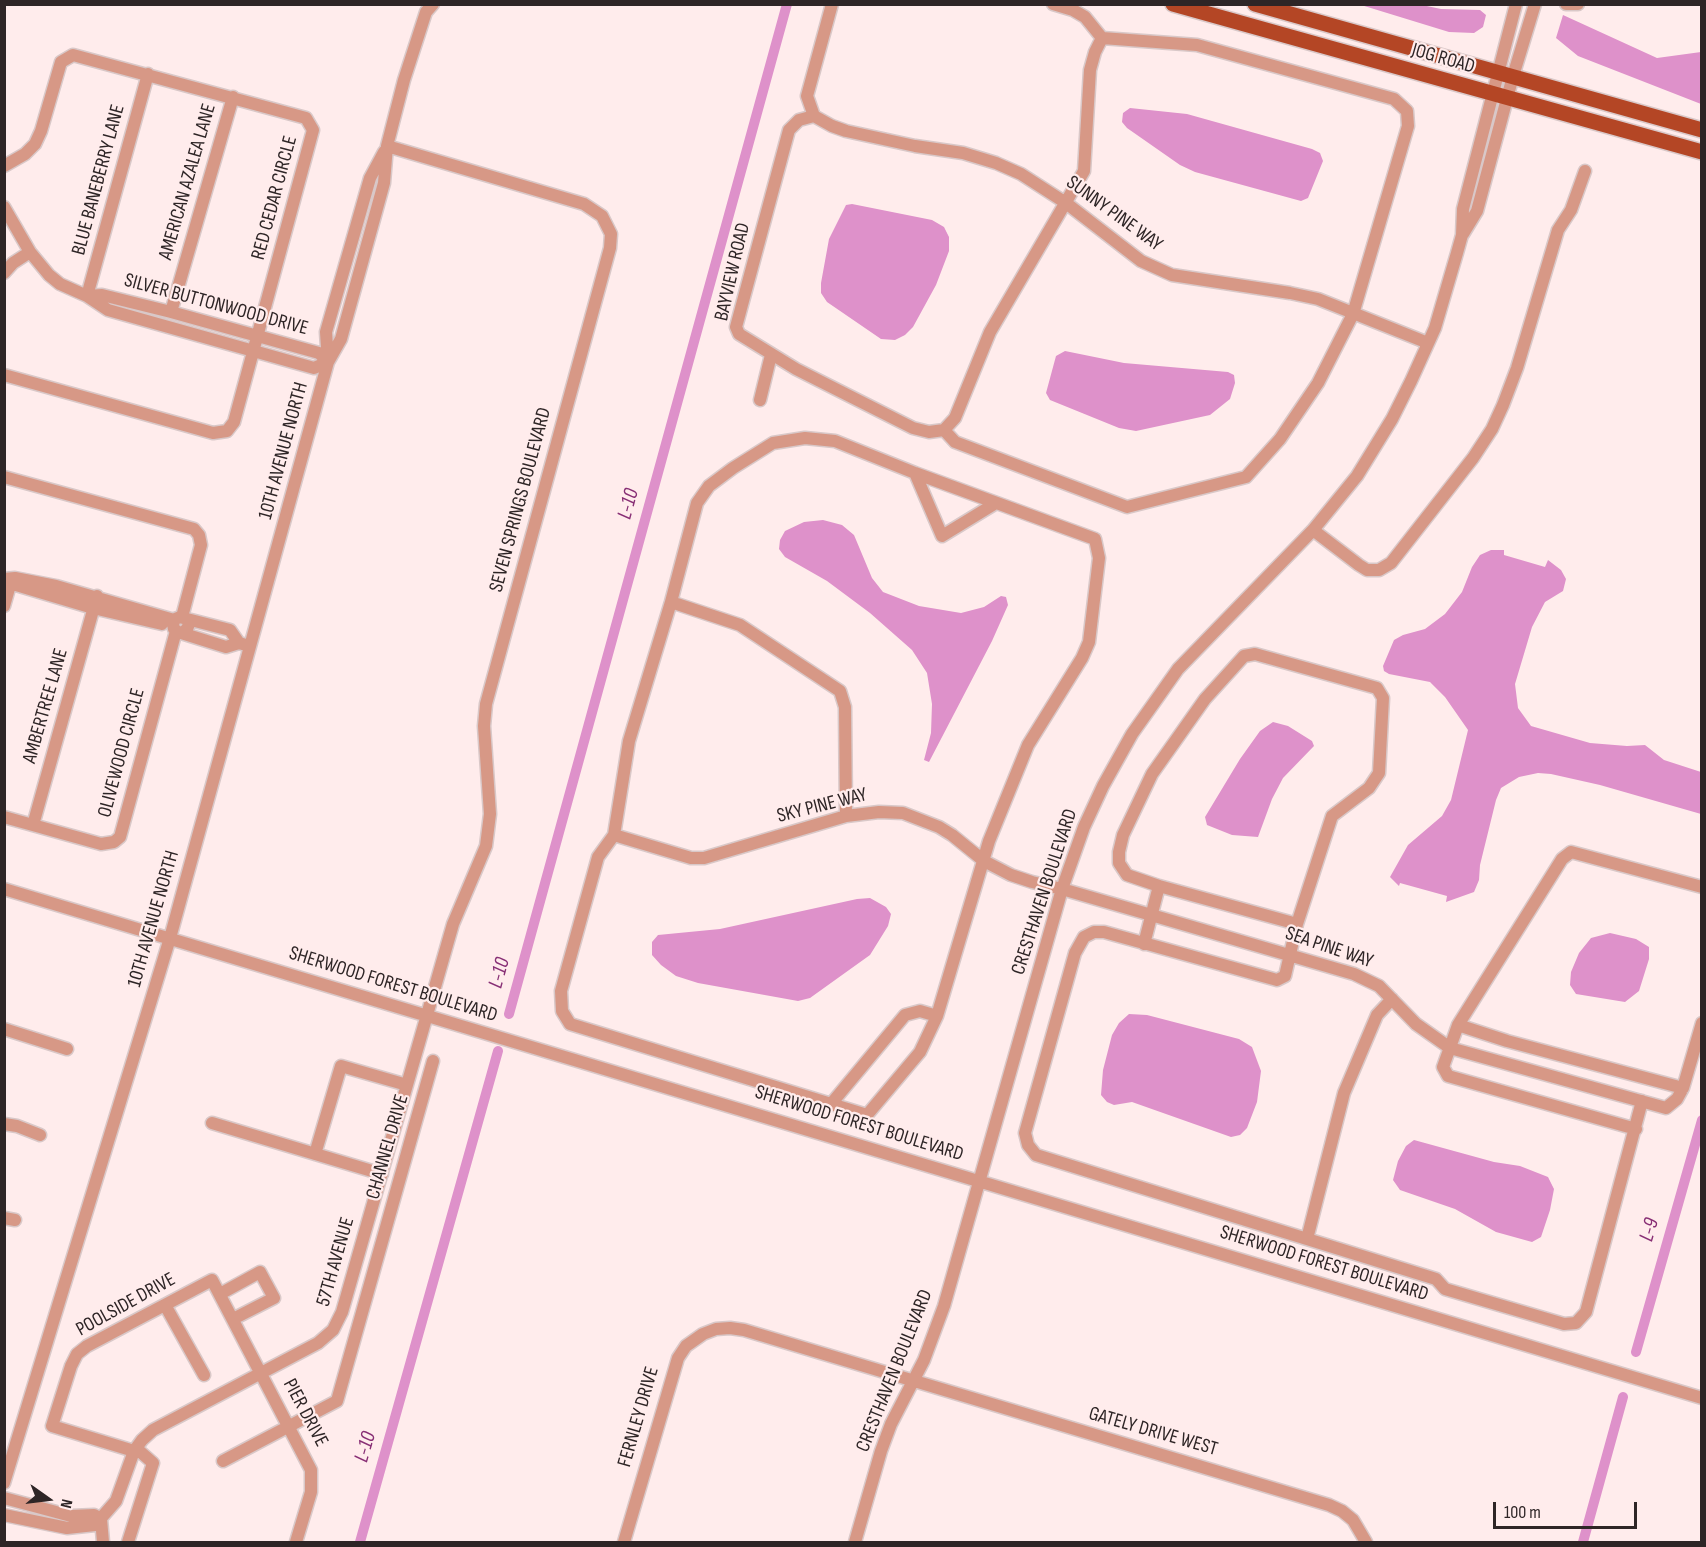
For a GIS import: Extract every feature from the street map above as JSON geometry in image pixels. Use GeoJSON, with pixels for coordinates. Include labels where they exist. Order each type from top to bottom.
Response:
{"type":"FeatureCollection","features":[{"type":"Feature","properties":{"kind":"main road","name":"JOG ROAD"},"geometry":{"type":"LineString","coordinates":[[1173,4],[1701,152]]}},
{"type":"Feature","properties":{"kind":"main road","name":"JOG ROAD"},"geometry":{"type":"LineString","coordinates":[[1256,4],[1701,130]]}},
{"type":"Feature","properties":{"kind":"street"},"geometry":{"type":"LineString","coordinates":[[814,116],[807,96],[832,4]]}},
{"type":"Feature","properties":{"kind":"street"},"geometry":{"type":"LineString","coordinates":[[1053,4],[1073,10],[1085,17],[1102,38],[1197,45],[1394,99],[1407,111],[1408,126],[1353,314],[1318,383],[1280,439],[1246,477],[1127,507],[955,442],[944,430],[955,418],[990,332],[1084,171],[1090,70],[1102,38]]}},
{"type":"Feature","properties":{"kind":"street"},"geometry":{"type":"LineString","coordinates":[[1505,74],[1516,4]]}},
{"type":"Feature","properties":{"kind":"street"},"geometry":{"type":"LineString","coordinates":[[1505,74],[1535,4]]}},
{"type":"Feature","properties":{"kind":"street"},"geometry":{"type":"LineString","coordinates":[[1566,4],[1578,4]]}},
{"type":"Feature","properties":{"kind":"street","name":"10TH AVENUE NORTH"},"geometry":{"type":"LineString","coordinates":[[4,1483],[170,938],[244,644],[328,362],[326,332],[370,178],[387,146],[404,80],[427,7]]}},
{"type":"Feature","properties":{"kind":"street","name":"RED CEDAR CIRCLE"},"geometry":{"type":"LineString","coordinates":[[4,166],[30,150],[39,138],[61,62],[66,57],[80,55],[306,118],[313,130],[255,351],[234,422],[227,431],[220,434],[4,375]]}},
{"type":"Feature","properties":{"kind":"street","name":"BLUE BANEBERRY LANE"},"geometry":{"type":"LineString","coordinates":[[87,296],[148,74]]}},
{"type":"Feature","properties":{"kind":"street","name":"CRESTHAVEN BOULEVARD"},"geometry":{"type":"LineString","coordinates":[[1462,235],[1463,209],[1491,95],[1505,74]]}},
{"type":"Feature","properties":{"kind":"street","name":"CRESTHAVEN BOULEVARD"},"geometry":{"type":"LineString","coordinates":[[855,1542],[891,1424],[938,1324],[1062,889],[1084,827],[1102,786],[1132,734],[1178,669],[1313,530],[1352,482],[1377,445],[1412,381],[1428,343],[1462,235],[1477,211],[1507,98],[1505,74]]}},
{"type":"Feature","properties":{"kind":"street","name":"AMERICAN AZALEA LANE"},"geometry":{"type":"LineString","coordinates":[[171,312],[232,97]]}},
{"type":"Feature","properties":{"kind":"street","name":"SUNNY PINE WAY"},"geometry":{"type":"LineString","coordinates":[[814,116],[832,126],[880,140],[963,153],[996,163],[1021,174],[1066,203],[1128,251],[1156,269],[1188,279],[1318,299],[1428,343]]}},
{"type":"Feature","properties":{"kind":"street","name":"BAYVIEW ROAD"},"geometry":{"type":"LineString","coordinates":[[814,116],[799,120],[789,130],[736,327],[739,334],[771,355],[913,428],[929,432],[944,430]]}},
{"type":"Feature","properties":{"kind":"street","name":"SEVEN SPRINGS BOULEVARD"},"geometry":{"type":"LineString","coordinates":[[387,146],[591,207],[606,221],[611,241],[486,704],[484,726],[490,814],[486,846],[453,924],[427,1015]]}},
{"type":"Feature","properties":{"kind":"street"},"geometry":{"type":"LineString","coordinates":[[1313,530],[1367,570],[1379,570],[1391,563],[1473,458],[1503,405],[1517,368],[1558,230],[1571,210],[1585,171]]}},
{"type":"Feature","properties":{"kind":"street","name":"SILVER BUTTONWOOD DRIVE"},"geometry":{"type":"LineString","coordinates":[[4,207],[30,252],[49,275],[72,291],[87,296],[108,310],[314,368],[328,362],[319,353],[259,336],[102,295],[87,296]]}},
{"type":"Feature","properties":{"kind":"street"},"geometry":{"type":"LineString","coordinates":[[4,273],[13,263],[30,252]]}},
{"type":"Feature","properties":{"kind":"street"},"geometry":{"type":"LineString","coordinates":[[760,400],[771,355]]}},
{"type":"Feature","properties":{"kind":"street"},"geometry":{"type":"LineString","coordinates":[[805,438],[835,441],[915,473],[1095,539],[1099,558],[1089,642],[1082,658],[1028,745],[989,841],[937,1016],[920,1052],[867,1115],[570,1024],[562,1011],[561,991],[598,857],[614,835],[629,741],[671,602],[697,503],[709,486],[773,443],[805,438]]}},
{"type":"Feature","properties":{"kind":"street"},"geometry":{"type":"LineString","coordinates":[[915,473],[942,536],[996,503]]}},
{"type":"Feature","properties":{"kind":"street","name":"OLIVEWOOD CIRCLE"},"geometry":{"type":"LineString","coordinates":[[4,477],[194,530],[199,535],[201,545],[120,837],[114,842],[101,844],[4,818]]}},
{"type":"Feature","properties":{"kind":"street"},"geometry":{"type":"LineString","coordinates":[[4,606],[6,582],[179,624],[230,630],[244,644]]}},
{"type":"Feature","properties":{"kind":"street","name":"AMBERTREE LANE"},"geometry":{"type":"LineString","coordinates":[[33,825],[95,602]]}},
{"type":"Feature","properties":{"kind":"street"},"geometry":{"type":"LineString","coordinates":[[671,602],[740,625],[840,691],[845,707],[846,816]]}},
{"type":"Feature","properties":{"kind":"street"},"geometry":{"type":"LineString","coordinates":[[1297,924],[1159,886],[1127,875],[1119,864],[1123,835],[1152,774],[1204,699],[1244,656],[1255,654],[1377,688],[1383,698],[1379,772],[1369,788],[1332,816],[1297,924],[1285,976],[1277,980],[1104,932],[1094,932],[1084,937],[1075,952],[1025,1133],[1028,1145],[1035,1155],[1436,1279],[1446,1289],[1564,1324],[1576,1323],[1586,1312],[1642,1101]]}},
{"type":"Feature","properties":{"kind":"street","name":"SKY PINE WAY"},"geometry":{"type":"LineString","coordinates":[[614,835],[691,858],[704,858],[846,816],[879,812],[903,813],[945,831],[984,861],[1022,879],[1062,889]]}},
{"type":"Feature","properties":{"kind":"street"},"geometry":{"type":"LineString","coordinates":[[1636,1129],[1448,1076],[1443,1066],[1458,1025],[1562,859],[1571,852],[1701,887]]}},
{"type":"Feature","properties":{"kind":"street"},"geometry":{"type":"LineString","coordinates":[[1144,944],[1159,886]]}},
{"type":"Feature","properties":{"kind":"street","name":"SHERWOOD FOREST BOULEVARD"},"geometry":{"type":"LineString","coordinates":[[4,889],[1701,1398]]}},
{"type":"Feature","properties":{"kind":"street","name":"SEA PINE WAY"},"geometry":{"type":"LineString","coordinates":[[1062,889],[1354,974],[1379,986],[1429,1035],[1450,1048],[1666,1108],[1677,1099],[1683,1088]]}},
{"type":"Feature","properties":{"kind":"street"},"geometry":{"type":"LineString","coordinates":[[1307,1239],[1344,1093],[1377,1015],[1392,999]]}},
{"type":"Feature","properties":{"kind":"street"},"geometry":{"type":"LineString","coordinates":[[831,1104],[905,1015],[920,1011],[937,1016]]}},
{"type":"Feature","properties":{"kind":"street","name":"57TH AVENUE"},"geometry":{"type":"LineString","coordinates":[[100,1519],[116,1501],[135,1450],[153,1430],[323,1339],[337,1324],[427,1015]]}},
{"type":"Feature","properties":{"kind":"street"},"geometry":{"type":"LineString","coordinates":[[1458,1025],[1507,1041],[1683,1088],[1701,1023]]}},
{"type":"Feature","properties":{"kind":"street"},"geometry":{"type":"LineString","coordinates":[[4,1029],[67,1049]]}},
{"type":"Feature","properties":{"kind":"street","name":"CHANNEL DRIVE"},"geometry":{"type":"LineString","coordinates":[[223,1461],[337,1401],[433,1061]]}},
{"type":"Feature","properties":{"kind":"street"},"geometry":{"type":"LineString","coordinates":[[315,1154],[341,1066],[407,1085]]}},
{"type":"Feature","properties":{"kind":"street"},"geometry":{"type":"LineString","coordinates":[[212,1123],[382,1174]]}},
{"type":"Feature","properties":{"kind":"street"},"geometry":{"type":"LineString","coordinates":[[4,1124],[17,1126],[40,1135]]}},
{"type":"Feature","properties":{"kind":"street"},"geometry":{"type":"LineString","coordinates":[[233,1319],[274,1298],[260,1272],[220,1294],[233,1319],[261,1372]]}},
{"type":"Feature","properties":{"kind":"street","name":"POOLSIDE DRIVE"},"geometry":{"type":"LineString","coordinates":[[135,1450],[52,1426],[70,1366],[77,1354],[87,1346],[212,1280],[220,1294]]}},
{"type":"Feature","properties":{"kind":"street"},"geometry":{"type":"LineString","coordinates":[[165,1305],[204,1375]]}},
{"type":"Feature","properties":{"kind":"street","name":"GATELY DRIVE WEST"},"geometry":{"type":"LineString","coordinates":[[723,1328],[744,1330],[1329,1505],[1342,1511],[1353,1520],[1366,1542]]}},
{"type":"Feature","properties":{"kind":"street","name":"FERNLEY DRIVE"},"geometry":{"type":"LineString","coordinates":[[624,1542],[675,1364],[691,1341],[703,1334],[723,1328]]}},
{"type":"Feature","properties":{"kind":"street","name":"PIER DRIVE"},"geometry":{"type":"LineString","coordinates":[[261,1372],[309,1463],[312,1477],[311,1492],[296,1542]]}},
{"type":"Feature","properties":{"kind":"street"},"geometry":{"type":"LineString","coordinates":[[128,1542],[153,1463],[135,1450]]}},
{"type":"Feature","properties":{"kind":"street"},"geometry":{"type":"LineString","coordinates":[[4,1498],[59,1514],[78,1517],[94,1515],[100,1519],[103,1542]]}},
{"type":"Feature","properties":{"kind":"street"},"geometry":{"type":"LineString","coordinates":[[4,1515],[77,1528],[95,1525],[100,1519]]}},
{"type":"Feature","properties":{"kind":"shaded area"},"geometry":{"type":"Polygon","coordinates":[[[1361,5],[1422,5],[1441,9],[1480,10],[1486,15],[1483,27],[1474,33],[1449,32],[1361,5]]]}},
{"type":"Feature","properties":{"kind":"shaded area"},"geometry":{"type":"Polygon","coordinates":[[[1563,15],[1657,58],[1701,52],[1701,104],[1578,56],[1556,38],[1563,15]]]}},
{"type":"Feature","properties":{"kind":"shaded area"},"geometry":{"type":"Polygon","coordinates":[[[1130,108],[1187,114],[1312,149],[1320,153],[1323,161],[1308,198],[1301,201],[1195,172],[1180,165],[1127,128],[1122,122],[1123,113],[1130,108]]]}},
{"type":"Feature","properties":{"kind":"shaded area"},"geometry":{"type":"Polygon","coordinates":[[[852,204],[932,220],[944,227],[949,237],[949,251],[936,285],[913,327],[905,335],[895,340],[881,339],[827,302],[821,293],[829,239],[846,205],[852,204]]]}},
{"type":"Feature","properties":{"kind":"shaded area"},"geometry":{"type":"Polygon","coordinates":[[[1065,351],[1124,363],[1228,372],[1234,375],[1235,383],[1230,399],[1210,415],[1136,431],[1119,428],[1050,400],[1046,393],[1056,356],[1065,351]]]}},
{"type":"Feature","properties":{"kind":"shaded area"},"geometry":{"type":"Polygon","coordinates":[[[823,520],[842,525],[854,535],[872,578],[883,592],[919,606],[961,613],[984,607],[1001,596],[1006,597],[1008,605],[992,641],[929,762],[924,760],[931,733],[932,704],[927,673],[912,650],[870,613],[827,581],[785,557],[779,549],[780,540],[785,531],[804,522],[823,520]]]}},
{"type":"Feature","properties":{"kind":"shaded area"},"geometry":{"type":"Polygon","coordinates":[[[1491,550],[1504,550],[1504,555],[1545,567],[1548,560],[1561,570],[1566,579],[1563,591],[1545,602],[1532,627],[1515,684],[1518,708],[1531,726],[1590,743],[1645,745],[1664,760],[1701,772],[1701,814],[1600,785],[1551,774],[1538,773],[1519,777],[1501,788],[1496,800],[1480,865],[1479,880],[1474,892],[1446,902],[1447,896],[1400,883],[1399,886],[1390,877],[1408,845],[1442,816],[1451,800],[1468,730],[1445,697],[1430,682],[1389,674],[1384,671],[1383,666],[1394,640],[1425,629],[1445,614],[1462,592],[1472,567],[1480,555],[1491,550]]]}},
{"type":"Feature","properties":{"kind":"shaded area"},"geometry":{"type":"Polygon","coordinates":[[[1273,722],[1288,726],[1312,741],[1314,746],[1283,778],[1272,799],[1258,837],[1232,835],[1207,825],[1205,817],[1240,759],[1260,731],[1273,722]]]}},
{"type":"Feature","properties":{"kind":"shaded area"},"geometry":{"type":"Polygon","coordinates":[[[870,898],[886,907],[891,914],[888,926],[870,955],[810,998],[798,1001],[698,983],[676,976],[652,955],[652,942],[658,935],[720,929],[870,898]]]}},
{"type":"Feature","properties":{"kind":"shaded area"},"geometry":{"type":"Polygon","coordinates":[[[1610,933],[1636,939],[1649,947],[1649,959],[1639,991],[1625,1002],[1576,994],[1570,985],[1571,972],[1579,953],[1591,938],[1610,933]]]}},
{"type":"Feature","properties":{"kind":"shaded area"},"geometry":{"type":"Polygon","coordinates":[[[1129,1014],[1147,1015],[1239,1039],[1252,1047],[1261,1071],[1257,1102],[1247,1128],[1240,1135],[1231,1137],[1132,1102],[1114,1105],[1107,1102],[1101,1095],[1103,1070],[1112,1035],[1119,1023],[1129,1014]]]}},
{"type":"Feature","properties":{"kind":"shaded area"},"geometry":{"type":"Polygon","coordinates":[[[1414,1140],[1494,1162],[1520,1166],[1548,1177],[1554,1189],[1541,1237],[1532,1242],[1496,1232],[1455,1209],[1400,1190],[1393,1180],[1398,1161],[1406,1146],[1414,1140]]]}},
{"type":"Feature","properties":{"kind":"waterway","name":"L-10"},"geometry":{"type":"LineString","coordinates":[[509,1014],[787,4]]}},
{"type":"Feature","properties":{"kind":"waterway","name":"L-10"},"geometry":{"type":"LineString","coordinates":[[360,1542],[498,1051]]}},
{"type":"Feature","properties":{"kind":"waterway","name":"L-9"},"geometry":{"type":"LineString","coordinates":[[1636,1352],[1702,1120]]}},
{"type":"Feature","properties":{"kind":"waterway","name":"L-9"},"geometry":{"type":"LineString","coordinates":[[1583,1542],[1623,1397]]}}]}
